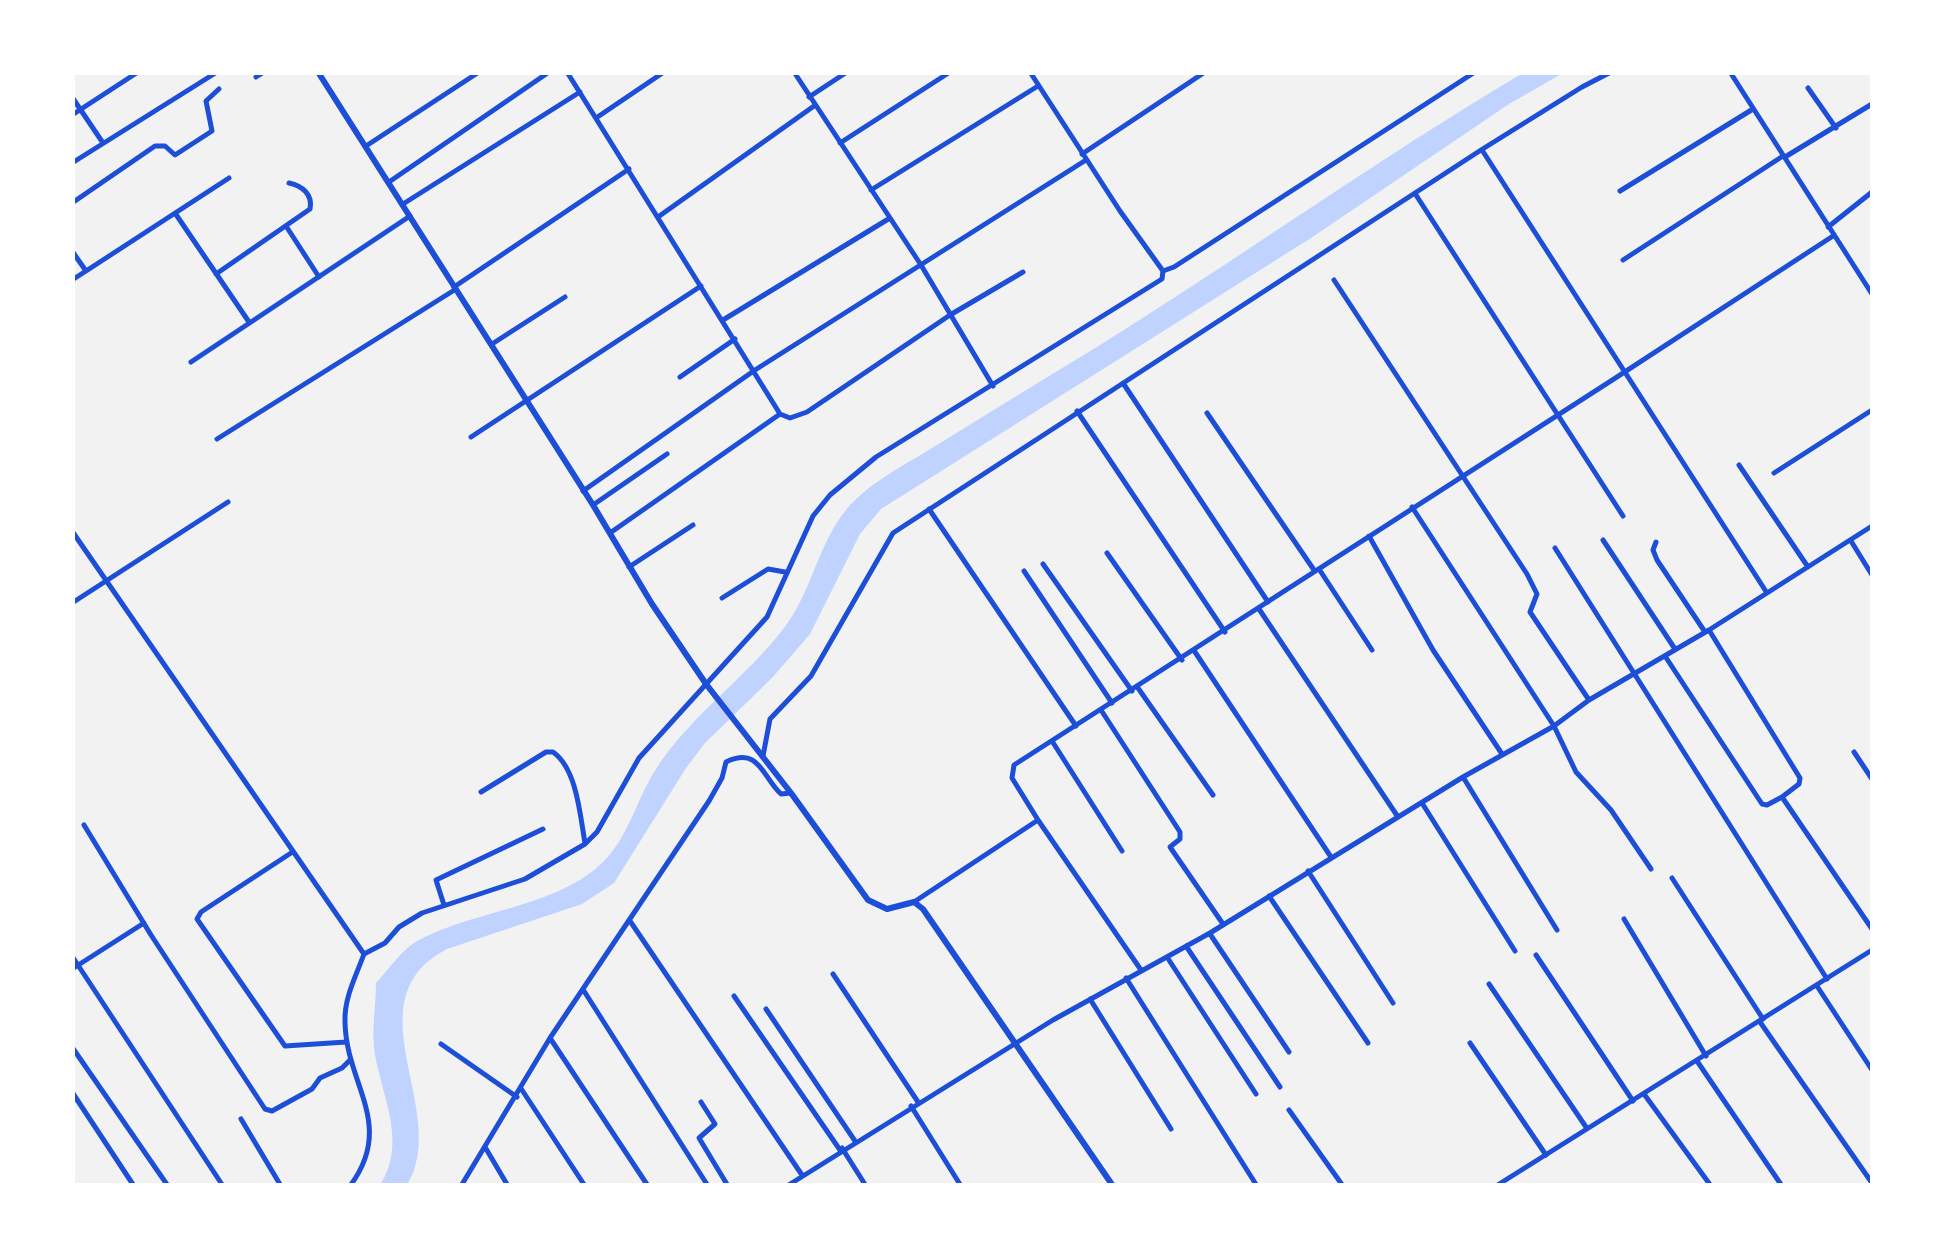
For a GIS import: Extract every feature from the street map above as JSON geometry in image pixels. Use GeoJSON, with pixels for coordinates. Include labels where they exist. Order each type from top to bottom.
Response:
{"type":"FeatureCollection","features":[{"type":"Feature","properties":{"kind":"main road"},"geometry":{"type":"LineString","coordinates":[[318,72],[708,686],[792,793],[868,900],[886,908],[914,902],[923,909],[1114,1186]]}},
{"type":"Feature","properties":{"kind":"street"},"geometry":{"type":"LineString","coordinates":[[72,114],[138,72]]}},
{"type":"Feature","properties":{"kind":"street"},"geometry":{"type":"LineString","coordinates":[[72,163],[217,72]]}},
{"type":"Feature","properties":{"kind":"street"},"geometry":{"type":"LineString","coordinates":[[256,77],[264,72]]}},
{"type":"Feature","properties":{"kind":"street"},"geometry":{"type":"LineString","coordinates":[[366,146],[478,72]]}},
{"type":"Feature","properties":{"kind":"street"},"geometry":{"type":"LineString","coordinates":[[389,182],[549,72]]}},
{"type":"Feature","properties":{"kind":"street"},"geometry":{"type":"LineString","coordinates":[[567,72],[780,414],[790,418],[807,412],[950,315],[1023,272]]}},
{"type":"Feature","properties":{"kind":"street"},"geometry":{"type":"LineString","coordinates":[[596,118],[664,72]]}},
{"type":"Feature","properties":{"kind":"street"},"geometry":{"type":"LineString","coordinates":[[794,72],[920,265],[992,386]]}},
{"type":"Feature","properties":{"kind":"street"},"geometry":{"type":"LineString","coordinates":[[809,97],[848,72]]}},
{"type":"Feature","properties":{"kind":"street"},"geometry":{"type":"LineString","coordinates":[[840,143],[950,72]]}},
{"type":"Feature","properties":{"kind":"street"},"geometry":{"type":"LineString","coordinates":[[1030,72],[1163,271]]}},
{"type":"Feature","properties":{"kind":"street"},"geometry":{"type":"LineString","coordinates":[[583,491],[756,370],[1084,157],[1205,72]]}},
{"type":"Feature","properties":{"kind":"street"},"geometry":{"type":"LineString","coordinates":[[1163,271],[1172,269],[1474,72]]}},
{"type":"Feature","properties":{"kind":"street"},"geometry":{"type":"LineString","coordinates":[[764,756],[770,720],[810,676],[888,538],[1482,150],[1611,72]]}},
{"type":"Feature","properties":{"kind":"street"},"geometry":{"type":"LineString","coordinates":[[1730,72],[1872,294]]}},
{"type":"Feature","properties":{"kind":"street"},"geometry":{"type":"LineString","coordinates":[[871,190],[1038,86]]}},
{"type":"Feature","properties":{"kind":"street"},"geometry":{"type":"LineString","coordinates":[[1808,88],[1836,128]]}},
{"type":"Feature","properties":{"kind":"street"},"geometry":{"type":"LineString","coordinates":[[72,203],[155,146],[165,146],[175,155],[210,132],[206,102],[219,89]]}},
{"type":"Feature","properties":{"kind":"street"},"geometry":{"type":"LineString","coordinates":[[402,204],[580,92]]}},
{"type":"Feature","properties":{"kind":"street"},"geometry":{"type":"LineString","coordinates":[[72,97],[103,143]]}},
{"type":"Feature","properties":{"kind":"street"},"geometry":{"type":"LineString","coordinates":[[1623,260],[1872,104]]}},
{"type":"Feature","properties":{"kind":"street"},"geometry":{"type":"LineString","coordinates":[[658,217],[814,106]]}},
{"type":"Feature","properties":{"kind":"street"},"geometry":{"type":"LineString","coordinates":[[1620,191],[1753,109]]}},
{"type":"Feature","properties":{"kind":"street"},"geometry":{"type":"LineString","coordinates":[[1482,150],[1767,593]]}},
{"type":"Feature","properties":{"kind":"street"},"geometry":{"type":"LineString","coordinates":[[217,438],[455,288],[629,169]]}},
{"type":"Feature","properties":{"kind":"street"},"geometry":{"type":"LineString","coordinates":[[72,280],[229,178]]}},
{"type":"Feature","properties":{"kind":"street"},"geometry":{"type":"LineString","coordinates":[[216,274],[311,206],[304,190],[288,183]]}},
{"type":"Feature","properties":{"kind":"street"},"geometry":{"type":"LineString","coordinates":[[1828,228],[1872,192]]}},
{"type":"Feature","properties":{"kind":"street"},"geometry":{"type":"LineString","coordinates":[[1416,195],[1623,516]]}},
{"type":"Feature","properties":{"kind":"street"},"geometry":{"type":"LineString","coordinates":[[175,212],[250,322]]}},
{"type":"Feature","properties":{"kind":"street"},"geometry":{"type":"LineString","coordinates":[[192,362],[410,216]]}},
{"type":"Feature","properties":{"kind":"street"},"geometry":{"type":"LineString","coordinates":[[723,320],[890,218]]}},
{"type":"Feature","properties":{"kind":"street"},"geometry":{"type":"LineString","coordinates":[[286,226],[319,276]]}},
{"type":"Feature","properties":{"kind":"street"},"geometry":{"type":"LineString","coordinates":[[1142,970],[1038,820],[1010,770],[1834,236]]}},
{"type":"Feature","properties":{"kind":"street"},"geometry":{"type":"LineString","coordinates":[[72,250],[86,271]]}},
{"type":"Feature","properties":{"kind":"street"},"geometry":{"type":"LineString","coordinates":[[350,1186],[362,1170],[370,1134],[368,1110],[346,1042],[346,1003],[364,954],[386,943],[398,927],[410,920],[525,879],[585,844],[597,832],[639,758],[768,617],[813,516],[830,495],[876,457],[1159,281],[1163,271]]}},
{"type":"Feature","properties":{"kind":"street"},"geometry":{"type":"LineString","coordinates":[[1334,280],[1536,590],[1530,612],[1589,700]]}},
{"type":"Feature","properties":{"kind":"street"},"geometry":{"type":"LineString","coordinates":[[471,437],[701,286]]}},
{"type":"Feature","properties":{"kind":"street"},"geometry":{"type":"LineString","coordinates":[[491,345],[565,297]]}},
{"type":"Feature","properties":{"kind":"street"},"geometry":{"type":"LineString","coordinates":[[680,376],[735,339]]}},
{"type":"Feature","properties":{"kind":"street"},"geometry":{"type":"LineString","coordinates":[[1122,383],[1268,602]]}},
{"type":"Feature","properties":{"kind":"street"},"geometry":{"type":"LineString","coordinates":[[1774,472],[1872,410]]}},
{"type":"Feature","properties":{"kind":"street"},"geometry":{"type":"LineString","coordinates":[[1078,411],[1225,632]]}},
{"type":"Feature","properties":{"kind":"street"},"geometry":{"type":"LineString","coordinates":[[1207,413],[1372,650]]}},
{"type":"Feature","properties":{"kind":"street"},"geometry":{"type":"LineString","coordinates":[[610,533],[780,414]]}},
{"type":"Feature","properties":{"kind":"street"},"geometry":{"type":"LineString","coordinates":[[593,505],[667,454]]}},
{"type":"Feature","properties":{"kind":"street"},"geometry":{"type":"LineString","coordinates":[[1740,466],[1808,567]]}},
{"type":"Feature","properties":{"kind":"street"},"geometry":{"type":"LineString","coordinates":[[72,603],[228,502]]}},
{"type":"Feature","properties":{"kind":"street"},"geometry":{"type":"LineString","coordinates":[[1412,507],[1554,726],[1576,772],[1611,810],[1652,869]]}},
{"type":"Feature","properties":{"kind":"street"},"geometry":{"type":"LineString","coordinates":[[928,510],[1076,726]]}},
{"type":"Feature","properties":{"kind":"street"},"geometry":{"type":"LineString","coordinates":[[630,567],[694,525]]}},
{"type":"Feature","properties":{"kind":"street"},"geometry":{"type":"LineString","coordinates":[[786,1186],[911,1106],[1126,978],[1210,933],[1463,777],[1554,726],[1589,700],[1707,631],[1872,526]]}},
{"type":"Feature","properties":{"kind":"street"},"geometry":{"type":"LineString","coordinates":[[72,531],[364,954]]}},
{"type":"Feature","properties":{"kind":"street"},"geometry":{"type":"LineString","coordinates":[[1369,536],[1434,650],[1502,755]]}},
{"type":"Feature","properties":{"kind":"street"},"geometry":{"type":"LineString","coordinates":[[1602,540],[1675,650]]}},
{"type":"Feature","properties":{"kind":"street"},"geometry":{"type":"LineString","coordinates":[[1850,541],[1872,575]]}},
{"type":"Feature","properties":{"kind":"street"},"geometry":{"type":"LineString","coordinates":[[1656,542],[1653,550],[1661,567],[1707,631],[1800,778],[1799,784],[1782,797],[1762,804],[1665,656]]}},
{"type":"Feature","properties":{"kind":"street"},"geometry":{"type":"LineString","coordinates":[[1555,548],[1826,979]]}},
{"type":"Feature","properties":{"kind":"street"},"geometry":{"type":"LineString","coordinates":[[1107,552],[1182,660]]}},
{"type":"Feature","properties":{"kind":"street"},"geometry":{"type":"LineString","coordinates":[[1042,564],[1214,795]]}},
{"type":"Feature","properties":{"kind":"street"},"geometry":{"type":"LineString","coordinates":[[722,598],[768,569],[785,572]]}},
{"type":"Feature","properties":{"kind":"street"},"geometry":{"type":"LineString","coordinates":[[1024,571],[1112,704]]}},
{"type":"Feature","properties":{"kind":"street"},"geometry":{"type":"LineString","coordinates":[[1259,609],[1398,817]]}},
{"type":"Feature","properties":{"kind":"street"},"geometry":{"type":"LineString","coordinates":[[1195,652],[1332,858]]}},
{"type":"Feature","properties":{"kind":"street"},"geometry":{"type":"LineString","coordinates":[[1101,710],[1180,832],[1180,839],[1170,847],[1223,924]]}},
{"type":"Feature","properties":{"kind":"street"},"geometry":{"type":"LineString","coordinates":[[1052,741],[1122,851]]}},
{"type":"Feature","properties":{"kind":"street"},"geometry":{"type":"LineString","coordinates":[[481,792],[552,752],[565,764],[572,782],[585,844]]}},
{"type":"Feature","properties":{"kind":"street"},"geometry":{"type":"LineString","coordinates":[[1854,752],[1872,779]]}},
{"type":"Feature","properties":{"kind":"street"},"geometry":{"type":"LineString","coordinates":[[461,1186],[550,1038],[709,801],[730,759],[752,760],[762,766],[777,791],[792,793]]}},
{"type":"Feature","properties":{"kind":"street"},"geometry":{"type":"LineString","coordinates":[[1463,777],[1557,930]]}},
{"type":"Feature","properties":{"kind":"street"},"geometry":{"type":"LineString","coordinates":[[1782,797],[1872,929]]}},
{"type":"Feature","properties":{"kind":"street"},"geometry":{"type":"LineString","coordinates":[[1422,803],[1515,951]]}},
{"type":"Feature","properties":{"kind":"street"},"geometry":{"type":"LineString","coordinates":[[914,902],[1038,820]]}},
{"type":"Feature","properties":{"kind":"street"},"geometry":{"type":"LineString","coordinates":[[84,824],[257,1100],[269,1111],[312,1089],[320,1078],[342,1068],[351,1058]]}},
{"type":"Feature","properties":{"kind":"street"},"geometry":{"type":"LineString","coordinates":[[444,905],[436,880],[543,829]]}},
{"type":"Feature","properties":{"kind":"street"},"geometry":{"type":"LineString","coordinates":[[292,853],[201,912],[197,919],[285,1046],[346,1042]]}},
{"type":"Feature","properties":{"kind":"street"},"geometry":{"type":"LineString","coordinates":[[1308,871],[1393,1003]]}},
{"type":"Feature","properties":{"kind":"street"},"geometry":{"type":"LineString","coordinates":[[1672,878],[1761,1021],[1872,1182]]}},
{"type":"Feature","properties":{"kind":"street"},"geometry":{"type":"LineString","coordinates":[[1269,896],[1368,1043]]}},
{"type":"Feature","properties":{"kind":"street"},"geometry":{"type":"LineString","coordinates":[[1624,919],[1706,1056]]}},
{"type":"Feature","properties":{"kind":"street"},"geometry":{"type":"LineString","coordinates":[[630,921],[802,1175]]}},
{"type":"Feature","properties":{"kind":"street"},"geometry":{"type":"LineString","coordinates":[[75,967],[144,924]]}},
{"type":"Feature","properties":{"kind":"street"},"geometry":{"type":"LineString","coordinates":[[1210,933],[1289,1052]]}},
{"type":"Feature","properties":{"kind":"street"},"geometry":{"type":"LineString","coordinates":[[1186,946],[1280,1087]]}},
{"type":"Feature","properties":{"kind":"street"},"geometry":{"type":"LineString","coordinates":[[1496,1186],[1872,950]]}},
{"type":"Feature","properties":{"kind":"street"},"geometry":{"type":"LineString","coordinates":[[1536,955],[1633,1101]]}},
{"type":"Feature","properties":{"kind":"street"},"geometry":{"type":"LineString","coordinates":[[72,956],[75,967],[222,1186]]}},
{"type":"Feature","properties":{"kind":"street"},"geometry":{"type":"LineString","coordinates":[[1167,956],[1256,1094]]}},
{"type":"Feature","properties":{"kind":"street"},"geometry":{"type":"LineString","coordinates":[[833,974],[918,1102]]}},
{"type":"Feature","properties":{"kind":"street"},"geometry":{"type":"LineString","coordinates":[[1126,978],[1257,1186]]}},
{"type":"Feature","properties":{"kind":"street"},"geometry":{"type":"LineString","coordinates":[[1489,984],[1586,1127]]}},
{"type":"Feature","properties":{"kind":"street"},"geometry":{"type":"LineString","coordinates":[[1818,986],[1872,1070]]}},
{"type":"Feature","properties":{"kind":"street"},"geometry":{"type":"LineString","coordinates":[[584,990],[708,1186]]}},
{"type":"Feature","properties":{"kind":"street"},"geometry":{"type":"LineString","coordinates":[[734,996],[866,1186]]}},
{"type":"Feature","properties":{"kind":"street"},"geometry":{"type":"LineString","coordinates":[[1090,1000],[1171,1129]]}},
{"type":"Feature","properties":{"kind":"street"},"geometry":{"type":"LineString","coordinates":[[766,1008],[855,1140]]}},
{"type":"Feature","properties":{"kind":"street"},"geometry":{"type":"LineString","coordinates":[[550,1038],[648,1186]]}},
{"type":"Feature","properties":{"kind":"street"},"geometry":{"type":"LineString","coordinates":[[1470,1043],[1546,1155]]}},
{"type":"Feature","properties":{"kind":"street"},"geometry":{"type":"LineString","coordinates":[[441,1044],[518,1097]]}},
{"type":"Feature","properties":{"kind":"street"},"geometry":{"type":"LineString","coordinates":[[72,1048],[168,1186]]}},
{"type":"Feature","properties":{"kind":"street"},"geometry":{"type":"LineString","coordinates":[[1697,1061],[1782,1186]]}},
{"type":"Feature","properties":{"kind":"street"},"geometry":{"type":"LineString","coordinates":[[522,1090],[585,1186]]}},
{"type":"Feature","properties":{"kind":"street"},"geometry":{"type":"LineString","coordinates":[[72,1092],[134,1186]]}},
{"type":"Feature","properties":{"kind":"street"},"geometry":{"type":"LineString","coordinates":[[1644,1094],[1711,1186]]}},
{"type":"Feature","properties":{"kind":"street"},"geometry":{"type":"LineString","coordinates":[[701,1102],[715,1124],[698,1138],[728,1186]]}},
{"type":"Feature","properties":{"kind":"street"},"geometry":{"type":"LineString","coordinates":[[911,1106],[961,1186]]}},
{"type":"Feature","properties":{"kind":"street"},"geometry":{"type":"LineString","coordinates":[[1289,1110],[1343,1186]]}},
{"type":"Feature","properties":{"kind":"street"},"geometry":{"type":"LineString","coordinates":[[240,1119],[281,1186]]}},
{"type":"Feature","properties":{"kind":"street"},"geometry":{"type":"LineString","coordinates":[[484,1147],[508,1186]]}},
{"type":"Feature","properties":{"kind":"water"},"geometry":{"type":"Polygon","coordinates":[[[1523,73],[1563,73],[1509,104],[1311,238],[881,509],[860,534],[810,634],[772,678],[705,743],[614,883],[582,904],[447,949],[419,971],[405,997],[403,1027],[418,1124],[418,1156],[407,1185],[380,1185],[392,1153],[392,1137],[374,1046],[376,983],[419,940],[564,889],[604,861],[620,840],[649,780],[670,749],[787,624],[829,537],[855,500],[889,474],[1146,316],[1523,73]]]}}]}
